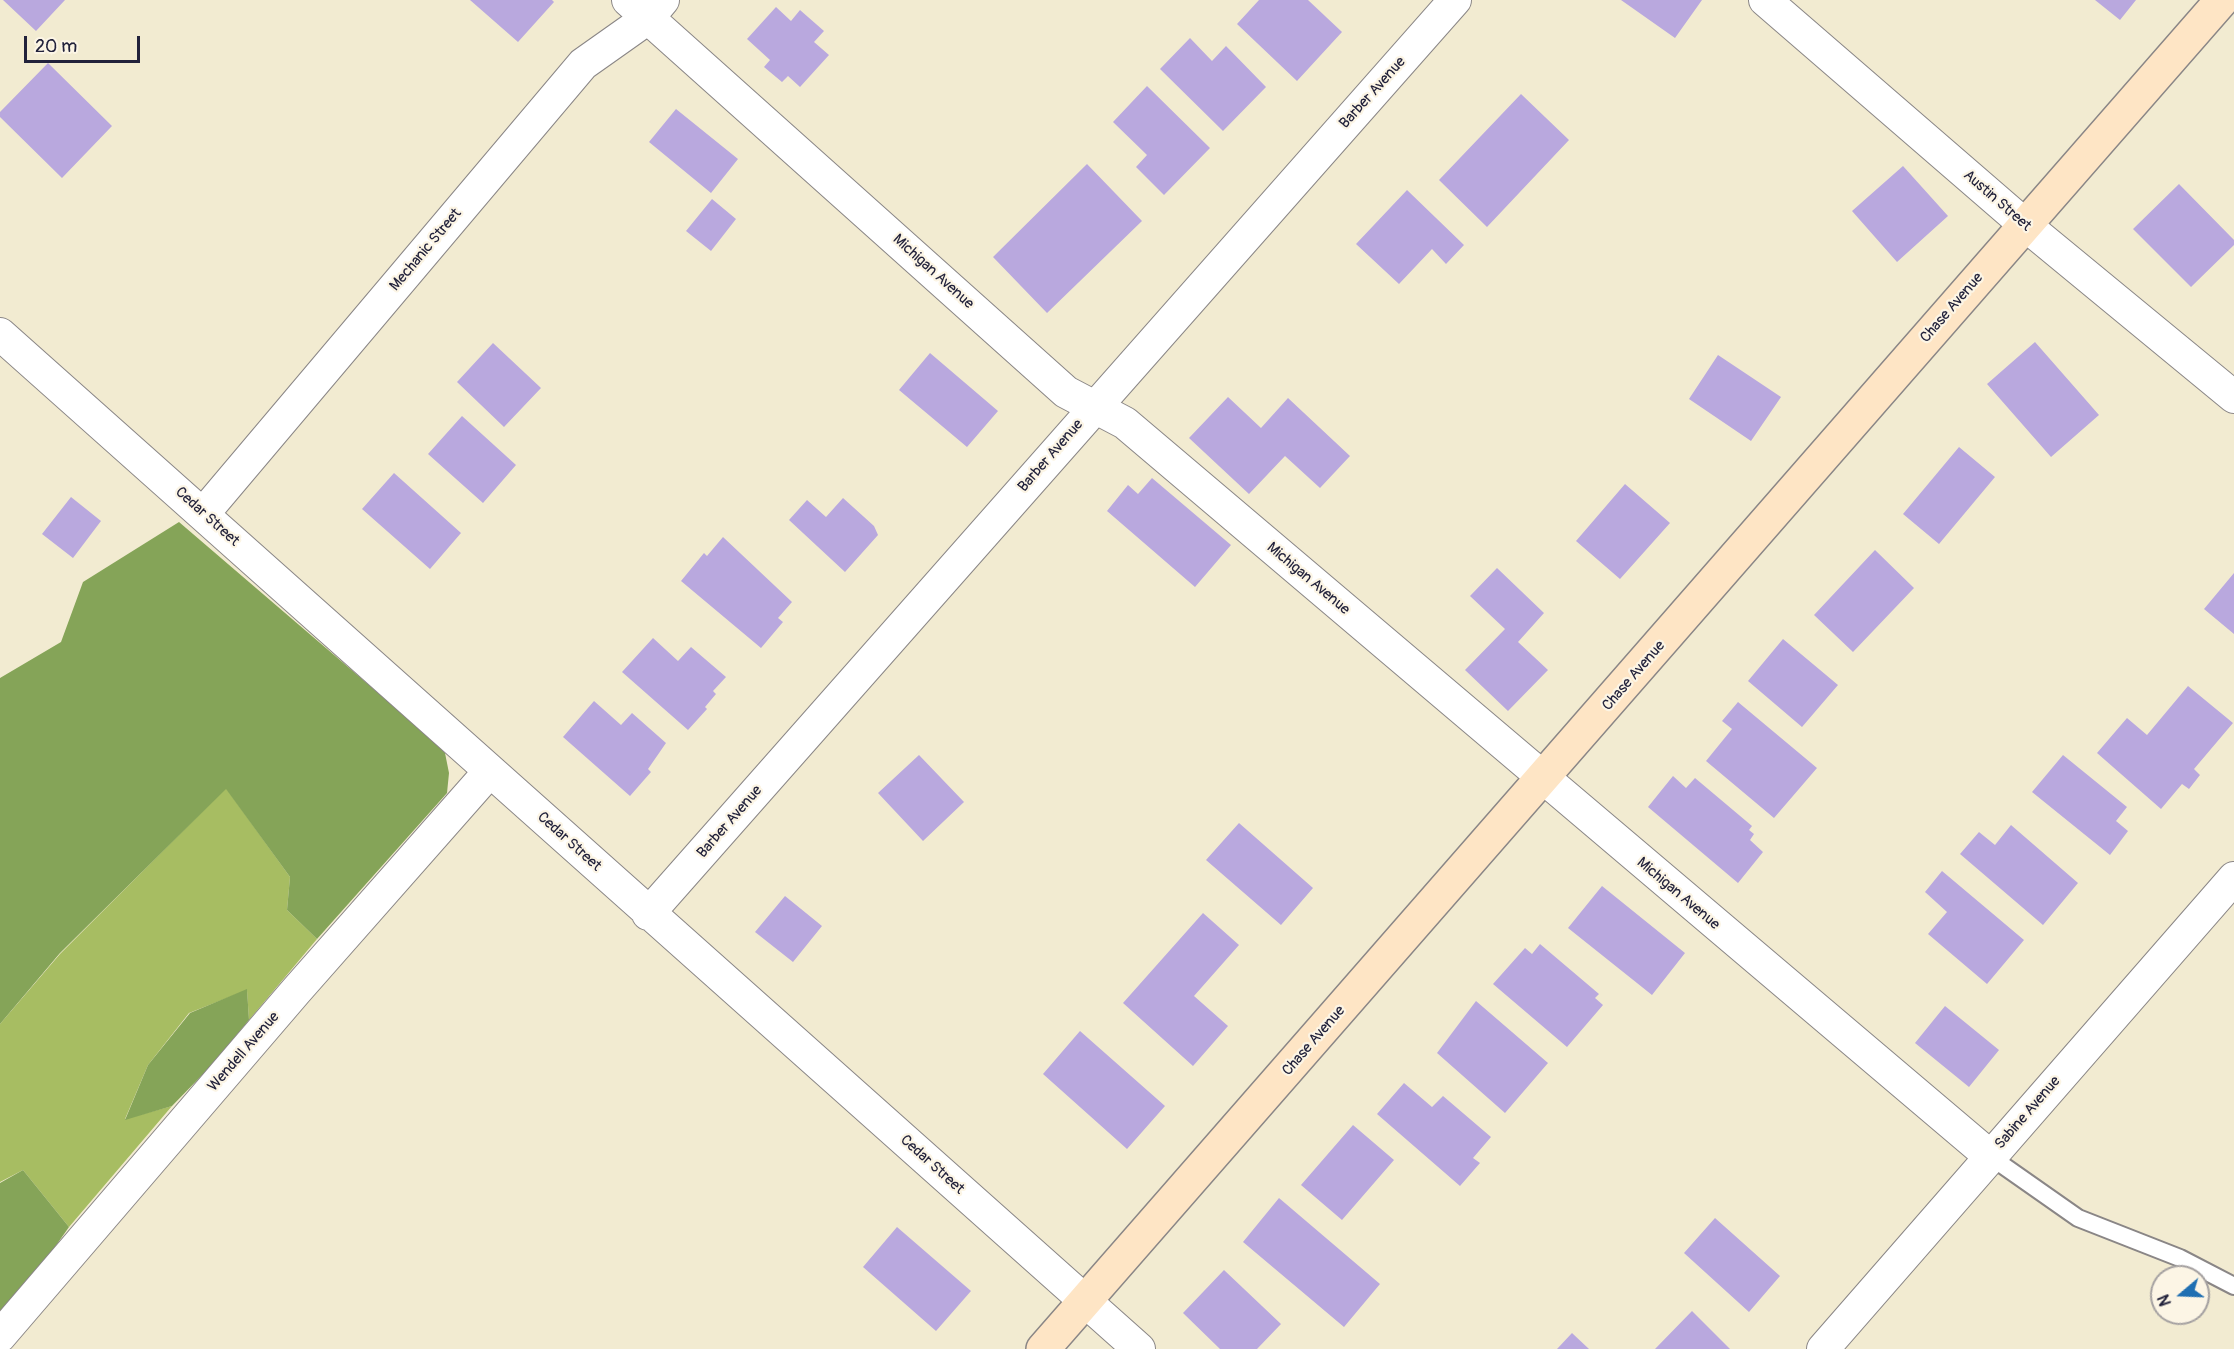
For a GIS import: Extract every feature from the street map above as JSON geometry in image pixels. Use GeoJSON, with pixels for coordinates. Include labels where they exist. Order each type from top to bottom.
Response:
{"type":"FeatureCollection","features":[{"type":"Feature","properties":{"kind":"street","name":"Barber Avenue"},"geometry":{"type":"LineString","coordinates":[[648,914],[1094,406],[1455,0]]}},
{"type":"Feature","properties":{"kind":"street","name":"Austin Street"},"geometry":{"type":"LineString","coordinates":[[1765,0],[2024,224],[2234,397]]}},
{"type":"Feature","properties":{"kind":"street","name":"Chase Avenue"},"geometry":{"type":"LineString","coordinates":[[1043,1349],[1543,780],[2024,224],[2222,0]]}},
{"type":"Feature","properties":{"kind":"street","name":"Michigan Avenue"},"geometry":{"type":"LineString","coordinates":[[646,6],[1066,392],[1125,423],[1543,780],[1991,1157]]}},
{"type":"Feature","properties":{"kind":"street","name":"Mechanic Street"},"geometry":{"type":"LineString","coordinates":[[203,514],[583,64],[646,6]]}},
{"type":"Feature","properties":{"kind":"street","name":"Cedar Street"},"geometry":{"type":"LineString","coordinates":[[0,334],[1138,1349]]}},
{"type":"Feature","properties":{"kind":"street","name":"Wendell Avenue"},"geometry":{"type":"LineString","coordinates":[[0,1336],[289,1000],[490,771]]}},
{"type":"Feature","properties":{"kind":"street","name":"Sabine Avenue"},"geometry":{"type":"LineString","coordinates":[[1823,1349],[2234,878]]}},
{"type":"Feature","properties":{"kind":"lane"},"geometry":{"type":"LineString","coordinates":[[1991,1157],[2078,1218],[2180,1258],[2234,1286]]}},
{"type":"Feature","properties":{"kind":"green space"},"geometry":{"type":"Polygon","coordinates":[[[179,522],[432,739],[445,753],[449,773],[447,793],[317,939],[287,910],[290,877],[226,789],[60,953],[0,1024],[0,678],[61,642],[83,582],[179,522]]]}},
{"type":"Feature","properties":{"kind":"green space"},"geometry":{"type":"Polygon","coordinates":[[[226,788],[290,877],[287,910],[317,939],[249,1020],[247,990],[189,1013],[148,1065],[125,1119],[172,1106],[69,1227],[23,1170],[0,1182],[0,1024],[60,954],[226,788]]]}},
{"type":"Feature","properties":{"kind":"green space"},"geometry":{"type":"Polygon","coordinates":[[[247,989],[249,1020],[210,1067],[172,1106],[125,1120],[148,1065],[190,1013],[247,989]]]}},
{"type":"Feature","properties":{"kind":"green space"},"geometry":{"type":"Polygon","coordinates":[[[23,1170],[69,1227],[45,1261],[0,1311],[0,1183],[23,1170]]]}},
{"type":"Feature","properties":{"kind":"building"},"geometry":{"type":"Polygon","coordinates":[[[3,0],[65,0],[36,31],[3,0]]]}},
{"type":"Feature","properties":{"kind":"building"},"geometry":{"type":"Polygon","coordinates":[[[470,0],[552,0],[554,2],[518,42],[470,0]]]}},
{"type":"Feature","properties":{"kind":"building"},"geometry":{"type":"Polygon","coordinates":[[[1259,0],[1308,0],[1342,32],[1297,81],[1237,24],[1259,0]]]}},
{"type":"Feature","properties":{"kind":"building"},"geometry":{"type":"Polygon","coordinates":[[[1621,0],[1702,0],[1675,38],[1621,0]]]}},
{"type":"Feature","properties":{"kind":"building"},"geometry":{"type":"Polygon","coordinates":[[[2095,0],[2136,0],[2120,20],[2095,0]]]}},
{"type":"Feature","properties":{"kind":"building"},"geometry":{"type":"Polygon","coordinates":[[[776,7],[791,21],[800,10],[824,31],[814,42],[829,55],[800,87],[788,76],[782,82],[764,67],[770,60],[747,39],[776,7]]]}},
{"type":"Feature","properties":{"kind":"building"},"geometry":{"type":"Polygon","coordinates":[[[1190,38],[1212,61],[1226,46],[1266,87],[1223,131],[1160,69],[1190,38]]]}},
{"type":"Feature","properties":{"kind":"building"},"geometry":{"type":"Polygon","coordinates":[[[48,63],[112,126],[62,178],[0,117],[0,112],[48,63]]]}},
{"type":"Feature","properties":{"kind":"building"},"geometry":{"type":"Polygon","coordinates":[[[1147,86],[1210,148],[1164,195],[1136,167],[1147,155],[1113,122],[1147,86]]]}},
{"type":"Feature","properties":{"kind":"building"},"geometry":{"type":"Polygon","coordinates":[[[1521,94],[1569,140],[1487,227],[1439,180],[1521,94]]]}},
{"type":"Feature","properties":{"kind":"building"},"geometry":{"type":"Polygon","coordinates":[[[676,109],[738,159],[711,193],[649,142],[676,109]]]}},
{"type":"Feature","properties":{"kind":"building"},"geometry":{"type":"Polygon","coordinates":[[[1087,164],[1142,221],[1047,313],[993,257],[1087,164]]]}},
{"type":"Feature","properties":{"kind":"building"},"geometry":{"type":"Polygon","coordinates":[[[1903,166],[1948,216],[1897,262],[1852,211],[1903,166]]]}},
{"type":"Feature","properties":{"kind":"building"},"geometry":{"type":"Polygon","coordinates":[[[2179,184],[2234,240],[2234,245],[2191,287],[2133,229],[2179,184]]]}},
{"type":"Feature","properties":{"kind":"building"},"geometry":{"type":"Polygon","coordinates":[[[1407,190],[1464,245],[1446,264],[1432,249],[1399,284],[1356,244],[1407,190]]]}},
{"type":"Feature","properties":{"kind":"building"},"geometry":{"type":"Polygon","coordinates":[[[712,199],[736,219],[711,251],[686,231],[712,199]]]}},
{"type":"Feature","properties":{"kind":"building"},"geometry":{"type":"Polygon","coordinates":[[[2035,342],[2099,415],[2051,457],[1987,384],[2035,342]]]}},
{"type":"Feature","properties":{"kind":"building"},"geometry":{"type":"Polygon","coordinates":[[[493,343],[541,388],[504,427],[457,382],[493,343]]]}},
{"type":"Feature","properties":{"kind":"building"},"geometry":{"type":"Polygon","coordinates":[[[930,353],[998,411],[967,447],[899,390],[930,353]]]}},
{"type":"Feature","properties":{"kind":"building"},"geometry":{"type":"Polygon","coordinates":[[[1718,355],[1781,397],[1751,441],[1689,399],[1718,355]]]}},
{"type":"Feature","properties":{"kind":"building"},"geometry":{"type":"Polygon","coordinates":[[[1228,397],[1261,428],[1288,398],[1350,456],[1320,488],[1285,456],[1249,494],[1189,438],[1228,397]]]}},
{"type":"Feature","properties":{"kind":"building"},"geometry":{"type":"Polygon","coordinates":[[[462,416],[516,465],[483,503],[428,454],[462,416]]]}},
{"type":"Feature","properties":{"kind":"building"},"geometry":{"type":"Polygon","coordinates":[[[1959,447],[1995,477],[1939,544],[1903,514],[1959,447]]]}},
{"type":"Feature","properties":{"kind":"building"},"geometry":{"type":"Polygon","coordinates":[[[394,473],[461,533],[430,569],[362,509],[394,473]]]}},
{"type":"Feature","properties":{"kind":"building"},"geometry":{"type":"Polygon","coordinates":[[[1152,478],[1231,545],[1195,587],[1107,511],[1128,485],[1138,494],[1152,478]]]}},
{"type":"Feature","properties":{"kind":"building"},"geometry":{"type":"Polygon","coordinates":[[[1625,484],[1670,523],[1620,579],[1576,541],[1625,484]]]}},
{"type":"Feature","properties":{"kind":"building"},"geometry":{"type":"Polygon","coordinates":[[[71,497],[101,521],[73,558],[42,534],[71,497]]]}},
{"type":"Feature","properties":{"kind":"building"},"geometry":{"type":"Polygon","coordinates":[[[843,498],[874,526],[878,535],[845,572],[789,520],[807,500],[826,517],[843,498]]]}},
{"type":"Feature","properties":{"kind":"building"},"geometry":{"type":"Polygon","coordinates":[[[723,537],[792,602],[778,618],[783,622],[761,648],[681,581],[704,553],[707,556],[723,537]]]}},
{"type":"Feature","properties":{"kind":"building"},"geometry":{"type":"Polygon","coordinates":[[[1875,550],[1914,588],[1853,652],[1814,615],[1875,550]]]}},
{"type":"Feature","properties":{"kind":"building"},"geometry":{"type":"Polygon","coordinates":[[[1497,568],[1544,613],[1518,642],[1548,670],[1508,711],[1465,670],[1505,629],[1470,596],[1497,568]]]}},
{"type":"Feature","properties":{"kind":"building"},"geometry":{"type":"Polygon","coordinates":[[[2234,573],[2234,634],[2204,609],[2234,573]]]}},
{"type":"Feature","properties":{"kind":"building"},"geometry":{"type":"Polygon","coordinates":[[[653,638],[678,661],[691,647],[726,677],[713,691],[716,694],[705,707],[707,709],[688,730],[622,672],[653,638]]]}},
{"type":"Feature","properties":{"kind":"building"},"geometry":{"type":"Polygon","coordinates":[[[1783,639],[1838,685],[1802,727],[1748,681],[1783,639]]]}},
{"type":"Feature","properties":{"kind":"building"},"geometry":{"type":"Polygon","coordinates":[[[2188,686],[2233,723],[2194,769],[2200,775],[2189,789],[2182,784],[2161,809],[2097,753],[2127,718],[2147,735],[2188,686]]]}},
{"type":"Feature","properties":{"kind":"building"},"geometry":{"type":"Polygon","coordinates":[[[594,701],[621,725],[632,713],[666,743],[648,769],[651,772],[630,796],[563,737],[594,701]]]}},
{"type":"Feature","properties":{"kind":"building"},"geometry":{"type":"Polygon","coordinates":[[[1738,702],[1817,768],[1774,818],[1706,761],[1732,729],[1722,721],[1738,702]]]}},
{"type":"Feature","properties":{"kind":"building"},"geometry":{"type":"Polygon","coordinates":[[[919,755],[964,802],[923,841],[878,793],[919,755]]]}},
{"type":"Feature","properties":{"kind":"building"},"geometry":{"type":"Polygon","coordinates":[[[2063,755],[2127,807],[2116,821],[2128,831],[2110,855],[2032,792],[2063,755]]]}},
{"type":"Feature","properties":{"kind":"building"},"geometry":{"type":"Polygon","coordinates":[[[1673,776],[1686,788],[1695,778],[1752,826],[1749,830],[1754,834],[1750,840],[1763,852],[1738,883],[1648,807],[1673,776]]]}},
{"type":"Feature","properties":{"kind":"building"},"geometry":{"type":"Polygon","coordinates":[[[1239,823],[1313,888],[1281,925],[1206,860],[1239,823]]]}},
{"type":"Feature","properties":{"kind":"building"},"geometry":{"type":"Polygon","coordinates":[[[2011,825],[2078,883],[2043,925],[1960,854],[1979,832],[1995,845],[2011,825]]]}},
{"type":"Feature","properties":{"kind":"building"},"geometry":{"type":"Polygon","coordinates":[[[1942,871],[2024,940],[1987,984],[1928,934],[1947,912],[1925,892],[1942,871]]]}},
{"type":"Feature","properties":{"kind":"building"},"geometry":{"type":"Polygon","coordinates":[[[1602,886],[1685,953],[1652,995],[1568,928],[1602,886]]]}},
{"type":"Feature","properties":{"kind":"building"},"geometry":{"type":"Polygon","coordinates":[[[785,896],[822,926],[793,962],[755,932],[785,896]]]}},
{"type":"Feature","properties":{"kind":"building"},"geometry":{"type":"Polygon","coordinates":[[[1203,913],[1239,945],[1194,996],[1228,1026],[1193,1066],[1123,1003],[1203,913]]]}},
{"type":"Feature","properties":{"kind":"building"},"geometry":{"type":"Polygon","coordinates":[[[1540,944],[1599,994],[1595,998],[1603,1005],[1567,1047],[1493,984],[1525,948],[1532,954],[1540,944]]]}},
{"type":"Feature","properties":{"kind":"building"},"geometry":{"type":"Polygon","coordinates":[[[1476,1001],[1548,1063],[1505,1113],[1437,1053],[1476,1001]]]}},
{"type":"Feature","properties":{"kind":"building"},"geometry":{"type":"Polygon","coordinates":[[[1945,1006],[1999,1050],[1969,1087],[1915,1043],[1945,1006]]]}},
{"type":"Feature","properties":{"kind":"building"},"geometry":{"type":"Polygon","coordinates":[[[1080,1031],[1165,1106],[1127,1149],[1043,1074],[1080,1031]]]}},
{"type":"Feature","properties":{"kind":"building"},"geometry":{"type":"Polygon","coordinates":[[[1404,1083],[1432,1107],[1443,1096],[1491,1137],[1473,1158],[1480,1163],[1460,1186],[1377,1114],[1404,1083]]]}},
{"type":"Feature","properties":{"kind":"building"},"geometry":{"type":"Polygon","coordinates":[[[1353,1125],[1394,1160],[1342,1220],[1301,1185],[1353,1125]]]}},
{"type":"Feature","properties":{"kind":"building"},"geometry":{"type":"Polygon","coordinates":[[[1279,1198],[1380,1284],[1344,1327],[1243,1242],[1279,1198]]]}},
{"type":"Feature","properties":{"kind":"building"},"geometry":{"type":"Polygon","coordinates":[[[1715,1218],[1780,1276],[1749,1312],[1684,1253],[1715,1218]]]}},
{"type":"Feature","properties":{"kind":"building"},"geometry":{"type":"Polygon","coordinates":[[[897,1227],[971,1291],[936,1331],[863,1267],[897,1227]]]}},
{"type":"Feature","properties":{"kind":"building"},"geometry":{"type":"Polygon","coordinates":[[[1224,1270],[1281,1324],[1257,1349],[1220,1349],[1183,1313],[1224,1270]]]}},
{"type":"Feature","properties":{"kind":"building"},"geometry":{"type":"Polygon","coordinates":[[[1692,1311],[1730,1349],[1655,1349],[1692,1311]]]}},
{"type":"Feature","properties":{"kind":"building"},"geometry":{"type":"Polygon","coordinates":[[[1572,1333],[1589,1349],[1557,1349],[1572,1333]]]}}]}
